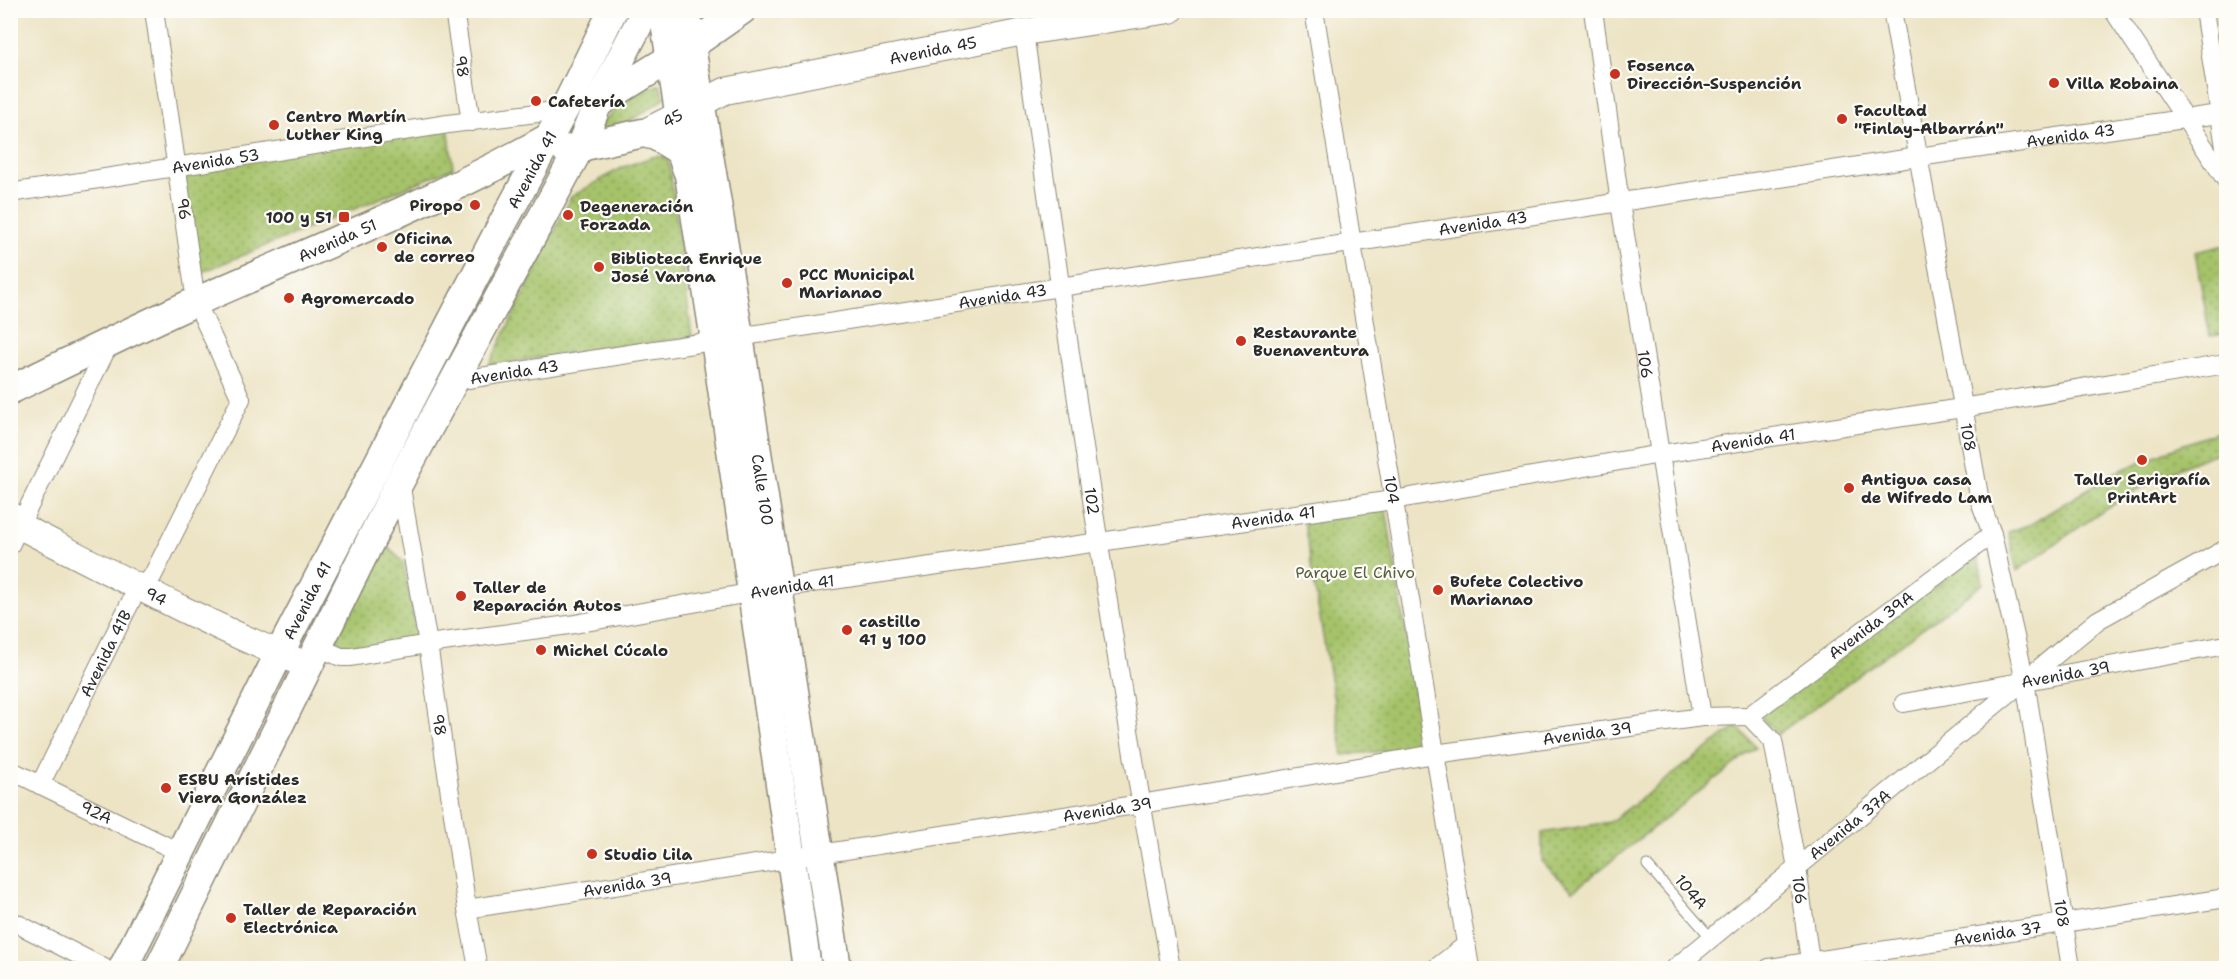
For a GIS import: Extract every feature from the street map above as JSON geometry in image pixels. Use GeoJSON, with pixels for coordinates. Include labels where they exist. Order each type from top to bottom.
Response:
{"type":"FeatureCollection","features":[{"type":"Feature","properties":{"kind":"main road","name":"Avenida 41"},"geometry":{"type":"LineString","coordinates":[[123,969],[279,654],[497,234],[564,110],[613,10]]}},
{"type":"Feature","properties":{"kind":"main road","name":"Avenida 41"},"geometry":{"type":"LineString","coordinates":[[159,969],[400,481],[580,147],[598,103],[646,10]]}},
{"type":"Feature","properties":{"kind":"main road","name":"Calle 100"},"geometry":{"type":"LineString","coordinates":[[663,10],[681,52],[727,338],[764,591],[791,859],[807,969]]}},
{"type":"Feature","properties":{"kind":"main road","name":"Calle 100"},"geometry":{"type":"LineString","coordinates":[[681,52],[685,10]]}},
{"type":"Feature","properties":{"kind":"main road"},"geometry":{"type":"LineString","coordinates":[[716,10],[733,10]]}},
{"type":"Feature","properties":{"kind":"main road","name":"Avenida 51"},"geometry":{"type":"LineString","coordinates":[[10,390],[196,302],[353,235],[544,146],[598,103],[681,52],[742,10]]}},
{"type":"Feature","properties":{"kind":"main road","name":"Calle 100"},"geometry":{"type":"LineString","coordinates":[[691,107],[688,172],[727,338]]}},
{"type":"Feature","properties":{"kind":"main road"},"geometry":{"type":"LineString","coordinates":[[544,146],[580,147],[637,135],[656,136],[677,150],[688,172]]}},
{"type":"Feature","properties":{"kind":"main road"},"geometry":{"type":"LineString","coordinates":[[548,206],[561,190],[583,171],[637,135]]}},
{"type":"Feature","properties":{"kind":"main road"},"geometry":{"type":"LineString","coordinates":[[470,180],[484,183],[498,200],[500,217],[497,234]]}},
{"type":"Feature","properties":{"kind":"main road","name":"Calle 100"},"geometry":{"type":"LineString","coordinates":[[764,591],[820,855],[837,969]]}},
{"type":"Feature","properties":{"kind":"street","name":"96"},"geometry":{"type":"LineString","coordinates":[[154,10],[196,302],[241,399]]}},
{"type":"Feature","properties":{"kind":"street","name":"98"},"geometry":{"type":"LineString","coordinates":[[454,10],[471,122]]}},
{"type":"Feature","properties":{"kind":"street","name":"Avenida 45"},"geometry":{"type":"LineString","coordinates":[[691,107],[725,91],[1023,32],[1170,10]]}},
{"type":"Feature","properties":{"kind":"street","name":"104"},"geometry":{"type":"LineString","coordinates":[[1314,10],[1470,969]]}},
{"type":"Feature","properties":{"kind":"street","name":"106"},"geometry":{"type":"LineString","coordinates":[[1593,10],[1620,203],[1702,717]]}},
{"type":"Feature","properties":{"kind":"street","name":"108"},"geometry":{"type":"LineString","coordinates":[[1892,10],[1980,501],[1992,534],[2025,681],[2071,969]]}},
{"type":"Feature","properties":{"kind":"street"},"geometry":{"type":"LineString","coordinates":[[2113,10],[2226,180]]}},
{"type":"Feature","properties":{"kind":"street"},"geometry":{"type":"LineString","coordinates":[[2204,10],[2224,114],[2226,154]]}},
{"type":"Feature","properties":{"kind":"street","name":"102"},"geometry":{"type":"LineString","coordinates":[[1023,32],[1059,287],[1141,804],[1171,969]]}},
{"type":"Feature","properties":{"kind":"street","name":"Avenida 53"},"geometry":{"type":"LineString","coordinates":[[10,193],[598,103]]}},
{"type":"Feature","properties":{"kind":"street","name":"45"},"geometry":{"type":"LineString","coordinates":[[637,135],[691,107]]}},
{"type":"Feature","properties":{"kind":"street","name":"Avenida 43"},"geometry":{"type":"LineString","coordinates":[[455,381],[1059,287],[2224,114]]}},
{"type":"Feature","properties":{"kind":"street"},"geometry":{"type":"LineString","coordinates":[[14,529],[111,341]]}},
{"type":"Feature","properties":{"kind":"street","name":"Avenida 41"},"geometry":{"type":"LineString","coordinates":[[313,656],[351,657],[569,625],[764,591],[1393,500],[1661,454],[1962,408],[2226,364]]}},
{"type":"Feature","properties":{"kind":"street"},"geometry":{"type":"LineString","coordinates":[[60,366],[80,371],[89,385]]}},
{"type":"Feature","properties":{"kind":"street","name":"Avenida 41B"},"geometry":{"type":"LineString","coordinates":[[40,785],[138,586],[152,577],[241,399]]}},
{"type":"Feature","properties":{"kind":"street","name":"98"},"geometry":{"type":"LineString","coordinates":[[400,481],[428,644],[478,969]]}},
{"type":"Feature","properties":{"kind":"street","name":"94"},"geometry":{"type":"LineString","coordinates":[[14,529],[279,654],[313,656]]}},
{"type":"Feature","properties":{"kind":"street","name":"Avenida 39A"},"geometry":{"type":"LineString","coordinates":[[1749,716],[1992,534]]}},
{"type":"Feature","properties":{"kind":"street"},"geometry":{"type":"LineString","coordinates":[[2025,681],[2098,620],[2226,549]]}},
{"type":"Feature","properties":{"kind":"street","name":"Avenida 39"},"geometry":{"type":"LineString","coordinates":[[1904,703],[2226,645]]}},
{"type":"Feature","properties":{"kind":"street","name":"Avenida 37A"},"geometry":{"type":"LineString","coordinates":[[1675,969],[2025,681]]}},
{"type":"Feature","properties":{"kind":"street","name":"106"},"geometry":{"type":"LineString","coordinates":[[1749,716],[1773,741],[1797,868],[1810,965]]}},
{"type":"Feature","properties":{"kind":"street","name":"Avenida 39"},"geometry":{"type":"LineString","coordinates":[[467,909],[1141,804],[1435,754],[1702,717],[1749,716]]}},
{"type":"Feature","properties":{"kind":"street","name":"92A"},"geometry":{"type":"LineString","coordinates":[[10,770],[181,853]]}},
{"type":"Feature","properties":{"kind":"street","name":"Avenida 37"},"geometry":{"type":"LineString","coordinates":[[1769,969],[1810,965],[2064,922],[2226,898]]}},
{"type":"Feature","properties":{"kind":"street"},"geometry":{"type":"LineString","coordinates":[[10,920],[104,969]]}},
{"type":"Feature","properties":{"kind":"street"},"geometry":{"type":"LineString","coordinates":[[1436,969],[1466,945]]}},
{"type":"Feature","properties":{"kind":"lane","name":"104A"},"geometry":{"type":"LineString","coordinates":[[1647,865],[1712,939]]}},
{"type":"Feature","properties":{"kind":"green space"},"geometry":{"type":"Polygon","coordinates":[[[660,85],[665,98],[620,128],[606,134],[598,125],[640,90],[660,85]]]}},
{"type":"Feature","properties":{"kind":"green space"},"geometry":{"type":"Polygon","coordinates":[[[448,124],[453,168],[193,276],[178,167],[448,124]]]}},
{"type":"Feature","properties":{"kind":"green space"},"geometry":{"type":"Polygon","coordinates":[[[664,156],[669,162],[692,337],[489,365],[571,197],[621,168],[652,157],[664,156]]]}},
{"type":"Feature","properties":{"kind":"green space"},"geometry":{"type":"Polygon","coordinates":[[[2226,245],[2226,334],[2210,336],[2195,252],[2226,245]]]}},
{"type":"Feature","properties":{"kind":"green space"},"geometry":{"type":"Polygon","coordinates":[[[2226,429],[2226,450],[2169,473],[2117,502],[2017,571],[2008,532],[2031,524],[2114,473],[2226,429]]]}},
{"type":"Feature","properties":{"kind":"green space","name":"Parque El Chivo"},"geometry":{"type":"Polygon","coordinates":[[[1386,509],[1424,747],[1343,755],[1304,523],[1386,509]]]}},
{"type":"Feature","properties":{"kind":"green space"},"geometry":{"type":"Polygon","coordinates":[[[382,546],[390,549],[403,562],[418,640],[348,650],[334,643],[382,546]]]}},
{"type":"Feature","properties":{"kind":"green space"},"geometry":{"type":"Polygon","coordinates":[[[1978,555],[1983,584],[1778,734],[1758,714],[1978,555]]]}},
{"type":"Feature","properties":{"kind":"green space"},"geometry":{"type":"Polygon","coordinates":[[[1737,726],[1756,747],[1573,891],[1542,862],[1542,833],[1610,822],[1737,726]]]}},
{"type":"Feature","properties":{"kind":"place","name":"Fosenca Dirección-Suspención"},"geometry":{"type":"Point","coordinates":[1615,74]}},
{"type":"Feature","properties":{"kind":"place","name":"Villa Robaina"},"geometry":{"type":"Point","coordinates":[2054,83]}},
{"type":"Feature","properties":{"kind":"place","name":"Cafetería"},"geometry":{"type":"Point","coordinates":[536,101]}},
{"type":"Feature","properties":{"kind":"place","name":"Facultad \"Finlay-Albarrán\""},"geometry":{"type":"Point","coordinates":[1842,119]}},
{"type":"Feature","properties":{"kind":"place","name":"Centro Martín Luther King"},"geometry":{"type":"Point","coordinates":[274,125]}},
{"type":"Feature","properties":{"kind":"place","name":"Piropo"},"geometry":{"type":"Point","coordinates":[475,205]}},
{"type":"Feature","properties":{"kind":"place","name":"Degeneración Forzada"},"geometry":{"type":"Point","coordinates":[568,215]}},
{"type":"Feature","properties":{"kind":"place","name":"100 y 51"},"geometry":{"type":"Point","coordinates":[344,217]}},
{"type":"Feature","properties":{"kind":"place","name":"Oficina de correo"},"geometry":{"type":"Point","coordinates":[382,247]}},
{"type":"Feature","properties":{"kind":"place","name":"Biblioteca Enrique José Varona"},"geometry":{"type":"Point","coordinates":[599,267]}},
{"type":"Feature","properties":{"kind":"place","name":"PCC Municipal Marianao"},"geometry":{"type":"Point","coordinates":[787,283]}},
{"type":"Feature","properties":{"kind":"place","name":"Agromercado"},"geometry":{"type":"Point","coordinates":[289,298]}},
{"type":"Feature","properties":{"kind":"place","name":"Restaurante Buenaventura"},"geometry":{"type":"Point","coordinates":[1241,341]}},
{"type":"Feature","properties":{"kind":"place","name":"Taller Serigrafía PrintArt"},"geometry":{"type":"Point","coordinates":[2142,460]}},
{"type":"Feature","properties":{"kind":"place","name":"Antigua casa de Wifredo Lam"},"geometry":{"type":"Point","coordinates":[1849,488]}},
{"type":"Feature","properties":{"kind":"place","name":"Bufete Colectivo Marianao"},"geometry":{"type":"Point","coordinates":[1438,590]}},
{"type":"Feature","properties":{"kind":"place","name":"Taller de Reparación Autos"},"geometry":{"type":"Point","coordinates":[461,596]}},
{"type":"Feature","properties":{"kind":"place","name":"castillo 41 y 100"},"geometry":{"type":"Point","coordinates":[847,630]}},
{"type":"Feature","properties":{"kind":"place","name":"Michel Cúcalo"},"geometry":{"type":"Point","coordinates":[541,650]}},
{"type":"Feature","properties":{"kind":"place","name":"ESBU Arístides Viera González"},"geometry":{"type":"Point","coordinates":[166,788]}},
{"type":"Feature","properties":{"kind":"place","name":"Studio Lila"},"geometry":{"type":"Point","coordinates":[592,854]}},
{"type":"Feature","properties":{"kind":"place","name":"Taller de Reparación Electrónica"},"geometry":{"type":"Point","coordinates":[231,918]}}]}
